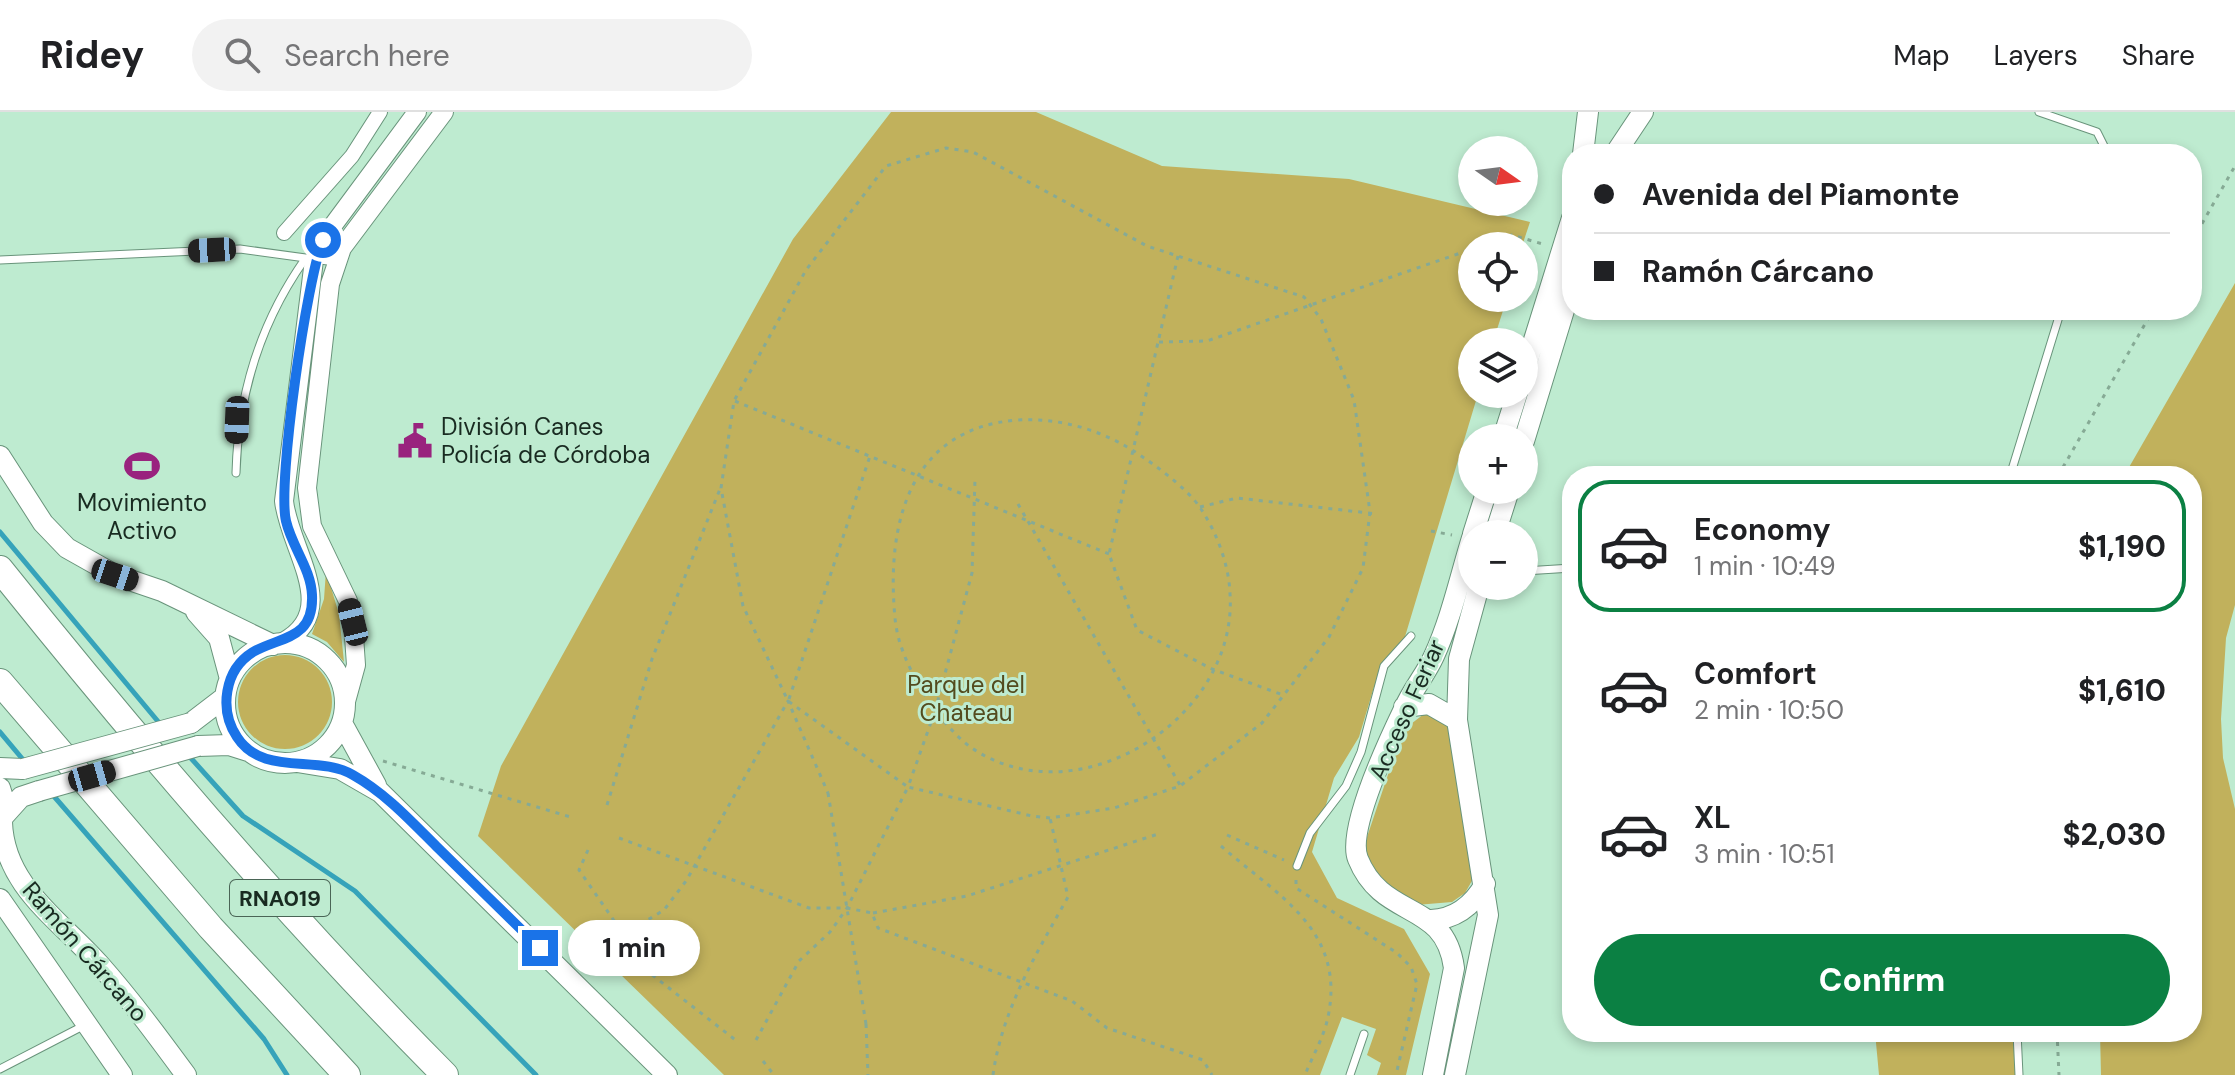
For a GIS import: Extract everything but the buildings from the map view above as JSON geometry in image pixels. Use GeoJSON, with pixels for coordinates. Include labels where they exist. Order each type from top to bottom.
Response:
{"type":"FeatureCollection","features":[{"type":"Feature","properties":{"kind":"highway","name":"RNA019"},"geometry":{"type":"LineString","coordinates":[[0,569],[183,789],[320,943],[445,1075]]}},
{"type":"Feature","properties":{"kind":"highway","name":"RNA019"},"geometry":{"type":"LineString","coordinates":[[0,682],[211,928],[347,1075]]}},
{"type":"Feature","properties":{"kind":"main road"},"geometry":{"type":"LineString","coordinates":[[1584,144],[1588,112]]}},
{"type":"Feature","properties":{"kind":"main road"},"geometry":{"type":"LineString","coordinates":[[1619,112],[1642,112]]}},
{"type":"Feature","properties":{"kind":"main road"},"geometry":{"type":"LineString","coordinates":[[1621,144],[1642,112]]}},
{"type":"Feature","properties":{"kind":"main road"},"geometry":{"type":"LineString","coordinates":[[1538,328],[1562,250]]}},
{"type":"Feature","properties":{"kind":"main road"},"geometry":{"type":"LineString","coordinates":[[1529,424],[1562,317]]}},
{"type":"Feature","properties":{"kind":"main road"},"geometry":{"type":"LineString","coordinates":[[0,456],[43,523],[67,548],[115,575],[184,601],[278,644]]}},
{"type":"Feature","properties":{"kind":"main road","name":"Acceso Feriar"},"geometry":{"type":"LineString","coordinates":[[1431,920],[1384,898],[1364,874],[1356,854],[1368,798],[1404,707],[1434,656],[1458,582]]}},
{"type":"Feature","properties":{"kind":"main road","name":"Acceso Feriar"},"geometry":{"type":"LineString","coordinates":[[1455,1075],[1488,915],[1457,720],[1459,659],[1475,600]]}},
{"type":"Feature","properties":{"kind":"main road"},"geometry":{"type":"LineString","coordinates":[[184,601],[219,638],[231,728],[251,752]]}},
{"type":"Feature","properties":{"kind":"main road"},"geometry":{"type":"LineString","coordinates":[[0,768],[23,769],[191,723],[228,688],[250,654],[278,644],[299,644],[328,660],[341,681],[344,714],[361,761],[380,792],[667,1075]]}},
{"type":"Feature","properties":{"kind":"main road"},"geometry":{"type":"LineString","coordinates":[[1404,707],[1429,704],[1457,720]]}},
{"type":"Feature","properties":{"kind":"main road"},"geometry":{"type":"LineString","coordinates":[[297,762],[325,748],[344,714]]}},
{"type":"Feature","properties":{"kind":"main road"},"geometry":{"type":"LineString","coordinates":[[2,822],[21,797],[198,746],[229,745],[281,763],[297,762],[340,769],[380,792]]}},
{"type":"Feature","properties":{"kind":"main road","name":"Ramón Cárcano"},"geometry":{"type":"LineString","coordinates":[[0,788],[3,848],[12,867],[51,916],[99,964],[186,1075]]}},
{"type":"Feature","properties":{"kind":"main road"},"geometry":{"type":"LineString","coordinates":[[1433,1075],[1454,968],[1448,941],[1431,920],[1457,913],[1471,904],[1485,884]]}},
{"type":"Feature","properties":{"kind":"main road","name":"Ramón Cárcano"},"geometry":{"type":"LineString","coordinates":[[0,899],[122,1075]]}},
{"type":"Feature","properties":{"kind":"street"},"geometry":{"type":"LineString","coordinates":[[284,233],[352,156],[380,112]]}},
{"type":"Feature","properties":{"kind":"street"},"geometry":{"type":"LineString","coordinates":[[278,644],[296,635],[305,624],[312,595],[286,521],[284,501],[310,259],[417,112]]}},
{"type":"Feature","properties":{"kind":"street"},"geometry":{"type":"LineString","coordinates":[[344,714],[356,665],[353,622],[348,601],[312,526],[307,488],[335,262],[363,219],[444,112]]}},
{"type":"Feature","properties":{"kind":"lane"},"geometry":{"type":"LineString","coordinates":[[2039,112],[2097,132],[2103,144]]}},
{"type":"Feature","properties":{"kind":"lane"},"geometry":{"type":"LineString","coordinates":[[0,260],[240,249],[335,262]]}},
{"type":"Feature","properties":{"kind":"lane"},"geometry":{"type":"LineString","coordinates":[[236,473],[237,420],[260,348],[279,296],[310,259]]}},
{"type":"Feature","properties":{"kind":"lane"},"geometry":{"type":"LineString","coordinates":[[2013,466],[2058,320]]}},
{"type":"Feature","properties":{"kind":"lane"},"geometry":{"type":"LineString","coordinates":[[1538,570],[1562,569]]}},
{"type":"Feature","properties":{"kind":"lane"},"geometry":{"type":"LineString","coordinates":[[1297,866],[1310,833],[1346,786],[1361,752],[1384,666],[1411,636]]}},
{"type":"Feature","properties":{"kind":"lane"},"geometry":{"type":"LineString","coordinates":[[0,1069],[85,1025]]}},
{"type":"Feature","properties":{"kind":"lane"},"geometry":{"type":"LineString","coordinates":[[1350,1075],[1364,1034]]}},
{"type":"Feature","properties":{"kind":"lane"},"geometry":{"type":"LineString","coordinates":[[2017,1042],[2019,1075]]}},
{"type":"Feature","properties":{"kind":"path"},"geometry":{"type":"LineString","coordinates":[[607,805],[652,659],[721,488],[734,401],[806,270],[886,166],[946,148],[973,152],[1147,246],[1304,297],[1321,319],[1354,400],[1370,512],[1363,568],[1329,637],[1262,723],[1180,786],[1114,808],[1050,818],[908,787],[788,701]]}},
{"type":"Feature","properties":{"kind":"path"},"geometry":{"type":"LineString","coordinates":[[2202,224],[2235,166]]}},
{"type":"Feature","properties":{"kind":"path"},"geometry":{"type":"LineString","coordinates":[[1538,243],[1562,250]]}},
{"type":"Feature","properties":{"kind":"path"},"geometry":{"type":"LineString","coordinates":[[1158,342],[1207,341],[1458,254]]}},
{"type":"Feature","properties":{"kind":"path"},"geometry":{"type":"LineString","coordinates":[[1178,256],[1109,554],[1137,630],[1212,669],[1283,695]]}},
{"type":"Feature","properties":{"kind":"path"},"geometry":{"type":"LineString","coordinates":[[2064,466],[2147,320]]}},
{"type":"Feature","properties":{"kind":"path"},"geometry":{"type":"LineString","coordinates":[[734,401],[1109,554]]}},
{"type":"Feature","properties":{"kind":"path"},"geometry":{"type":"LineString","coordinates":[[1036,419],[1077,425],[1134,451],[1160,469],[1200,507],[1224,558],[1231,595],[1225,637],[1212,669],[1194,696],[1155,738],[1137,751],[1100,767],[1056,773],[1015,767],[979,753],[954,733],[935,711],[911,673],[895,619],[896,555],[905,506],[917,475],[931,454],[960,434],[996,422],[1036,419]]}},
{"type":"Feature","properties":{"kind":"path"},"geometry":{"type":"LineString","coordinates":[[623,935],[664,910],[695,866],[788,701],[870,456]]}},
{"type":"Feature","properties":{"kind":"path"},"geometry":{"type":"LineString","coordinates":[[756,1040],[799,961],[830,932],[847,908],[908,787],[935,711],[972,573],[975,479]]}},
{"type":"Feature","properties":{"kind":"path"},"geometry":{"type":"LineString","coordinates":[[721,488],[743,606],[828,793],[866,1024],[868,1075]]}},
{"type":"Feature","properties":{"kind":"path"},"geometry":{"type":"LineString","coordinates":[[1200,507],[1237,498],[1377,514]]}},
{"type":"Feature","properties":{"kind":"path"},"geometry":{"type":"LineString","coordinates":[[1018,504],[1180,786]]}},
{"type":"Feature","properties":{"kind":"path"},"geometry":{"type":"LineString","coordinates":[[361,761],[391,760],[574,818]]}},
{"type":"Feature","properties":{"kind":"path"},"geometry":{"type":"LineString","coordinates":[[993,1075],[997,1048],[1021,982],[1068,897],[1050,818]]}},
{"type":"Feature","properties":{"kind":"path"},"geometry":{"type":"LineString","coordinates":[[619,838],[809,908],[847,908],[872,913],[967,896],[1062,868],[1158,834]]}},
{"type":"Feature","properties":{"kind":"path"},"geometry":{"type":"LineString","coordinates":[[1227,835],[1297,866],[1296,888],[1397,953],[1411,967],[1417,984],[1396,1075]]}},
{"type":"Feature","properties":{"kind":"path"},"geometry":{"type":"LineString","coordinates":[[1221,846],[1312,927],[1330,961],[1327,1019],[1305,1075]]}},
{"type":"Feature","properties":{"kind":"path"},"geometry":{"type":"LineString","coordinates":[[588,850],[579,870],[651,974],[738,1042]]}},
{"type":"Feature","properties":{"kind":"path"},"geometry":{"type":"LineString","coordinates":[[872,913],[878,928],[1072,1001],[1107,1028],[1203,1060],[1212,1075]]}},
{"type":"Feature","properties":{"kind":"path"},"geometry":{"type":"LineString","coordinates":[[2057,1042],[2059,1075]]}},
{"type":"Feature","properties":{"kind":"path"},"geometry":{"type":"LineString","coordinates":[[763,1061],[774,1075]]}},
{"type":"Feature","properties":{"kind":"green space","name":"Parque del Chateau"},"geometry":{"type":"Polygon","coordinates":[[[891,112],[1036,112],[1162,166],[1349,179],[1458,205],[1458,216],[1505,216],[1530,222],[1527,232],[1458,232],[1458,312],[1503,312],[1497,328],[1458,328],[1458,408],[1474,408],[1469,424],[1458,424],[1458,460],[1404,640],[1374,687],[1359,737],[1334,778],[1312,852],[1337,898],[1404,929],[1430,974],[1406,1075],[1377,1075],[1381,1063],[1367,1055],[1376,1029],[1342,1017],[1320,1075],[724,1075],[478,836],[501,766],[793,239],[891,112]]]}},
{"type":"Feature","properties":{"kind":"green space"},"geometry":{"type":"Polygon","coordinates":[[[2235,283],[2235,605],[2226,638],[2221,719],[2223,758],[2235,809],[2235,1075],[2101,1075],[2100,1042],[2202,1042],[2202,466],[2130,466],[2235,283]]]}},
{"type":"Feature","properties":{"kind":"green space"},"geometry":{"type":"Polygon","coordinates":[[[326,571],[339,614],[344,662],[327,642],[312,634],[324,599],[326,571]]]}},
{"type":"Feature","properties":{"kind":"green space"},"geometry":{"type":"Polygon","coordinates":[[[285,655],[303,659],[318,669],[328,684],[332,702],[328,720],[318,735],[303,745],[285,749],[267,745],[252,735],[242,720],[238,702],[242,684],[252,669],[267,659],[285,655]]]}},
{"type":"Feature","properties":{"kind":"green space"},"geometry":{"type":"Polygon","coordinates":[[[1424,714],[1436,715],[1448,725],[1472,850],[1473,879],[1465,893],[1452,902],[1416,905],[1378,883],[1364,846],[1403,730],[1424,714]]]}},
{"type":"Feature","properties":{"kind":"green space"},"geometry":{"type":"Polygon","coordinates":[[[1876,1042],[2018,1042],[2021,1075],[1879,1075],[1876,1042]]]}},
{"type":"Feature","properties":{"kind":"waterway"},"geometry":{"type":"LineString","coordinates":[[0,532],[161,725]]}},
{"type":"Feature","properties":{"kind":"waterway"},"geometry":{"type":"LineString","coordinates":[[0,732],[25,762]]}},
{"type":"Feature","properties":{"kind":"waterway"},"geometry":{"type":"LineString","coordinates":[[189,756],[243,816],[355,891],[536,1075]]}},
{"type":"Feature","properties":{"kind":"waterway"},"geometry":{"type":"LineString","coordinates":[[52,794],[264,1039],[287,1075]]}},
{"type":"Feature","properties":{"kind":"place","name":"División Canes Policía de Córdoba"},"geometry":{"type":"Point","coordinates":[415,441]}},
{"type":"Feature","properties":{"kind":"place","name":"Movimiento Activo"},"geometry":{"type":"Point","coordinates":[142,466]}},
{"type":"Feature","properties":{"kind":"route"},"geometry":{"type":"LineString","coordinates":[[323,240],[314,260],[284,483],[286,521],[309,579],[311,610],[296,635],[250,654],[238,665],[225,697],[226,713],[239,742],[265,760],[340,769],[380,792],[540,948]]}}]}
